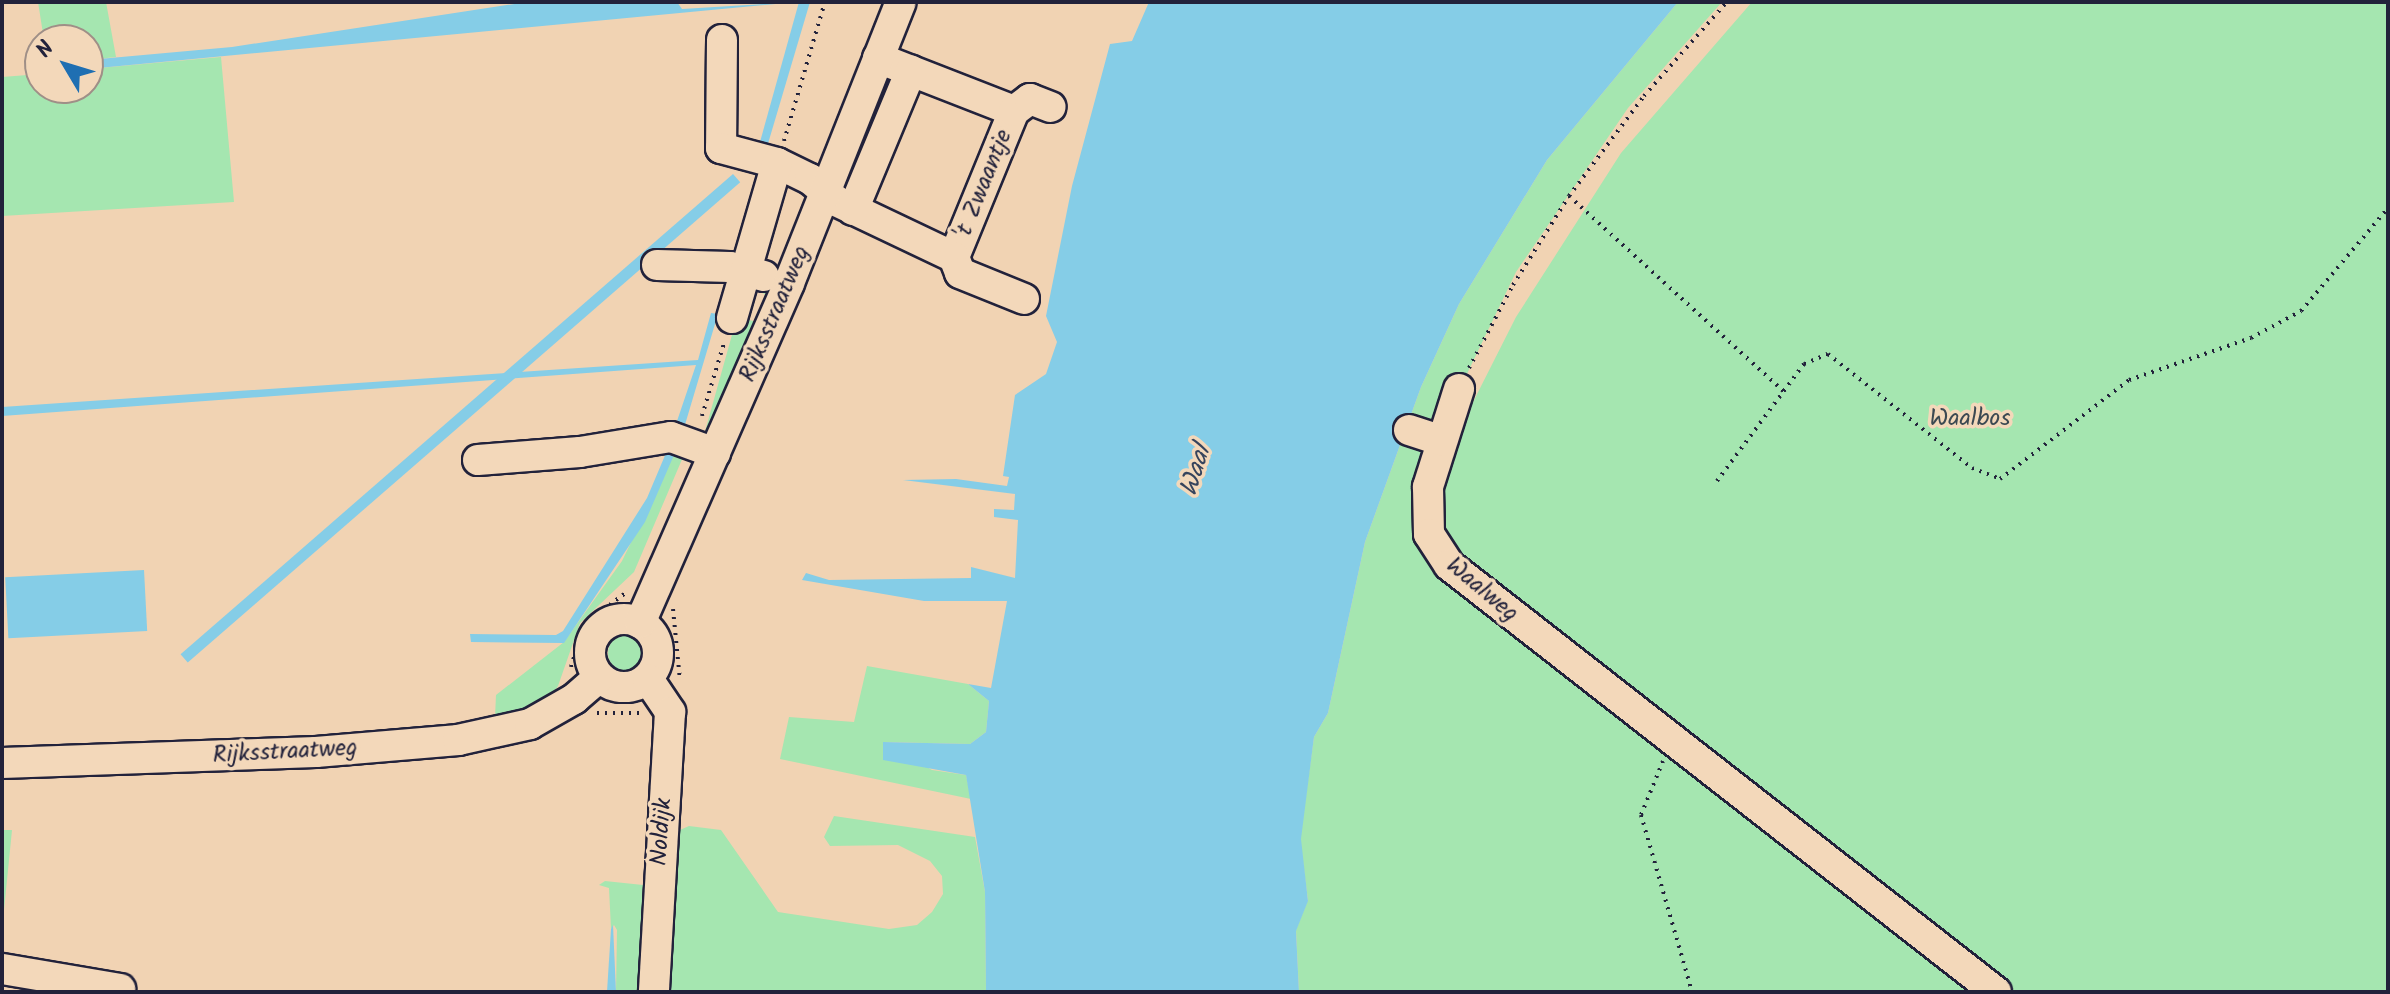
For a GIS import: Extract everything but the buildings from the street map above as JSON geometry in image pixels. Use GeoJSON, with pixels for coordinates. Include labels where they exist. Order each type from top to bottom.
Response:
{"type":"FeatureCollection","features":[{"type":"Feature","properties":{"kind":"street","name":"Rijksstraatweg"},"geometry":{"type":"LineString","coordinates":[[640,623],[663,585],[704,448],[789,283],[901,2]]}},
{"type":"Feature","properties":{"kind":"street","name":"'t Zwaantje"},"geometry":{"type":"LineString","coordinates":[[722,40],[721,148],[777,163],[853,210],[954,257]]}},
{"type":"Feature","properties":{"kind":"street","name":"'t Zwaantje"},"geometry":{"type":"LineString","coordinates":[[878,58],[1014,111]]}},
{"type":"Feature","properties":{"kind":"street"},"geometry":{"type":"LineString","coordinates":[[853,210],[911,71]]}},
{"type":"Feature","properties":{"kind":"street","name":"'t Zwaantje"},"geometry":{"type":"LineString","coordinates":[[1024,299],[960,273],[954,257],[1014,111],[1030,99],[1051,107]]}},
{"type":"Feature","properties":{"kind":"street","name":"Rijksstraatweg"},"geometry":{"type":"LineString","coordinates":[[732,318],[777,163]]}},
{"type":"Feature","properties":{"kind":"street"},"geometry":{"type":"LineString","coordinates":[[657,265],[746,270],[789,283]]}},
{"type":"Feature","properties":{"kind":"street","name":"Waalweg"},"geometry":{"type":"LineString","coordinates":[[1459,389],[1440,440],[1428,487],[1427,517],[1435,547],[1449,565],[1996,992]]}},
{"type":"Feature","properties":{"kind":"street"},"geometry":{"type":"LineString","coordinates":[[1409,430],[1440,440]]}},
{"type":"Feature","properties":{"kind":"street"},"geometry":{"type":"LineString","coordinates":[[478,460],[580,452],[671,437],[704,448]]}},
{"type":"Feature","properties":{"kind":"street"},"geometry":{"type":"LineString","coordinates":[[614,620],[640,623],[654,636],[662,671],[623,688],[599,677],[590,652],[597,633],[614,620]]}},
{"type":"Feature","properties":{"kind":"street","name":"Noldijk"},"geometry":{"type":"LineString","coordinates":[[654,992],[670,712],[662,671]]}},
{"type":"Feature","properties":{"kind":"street","name":"Rijksstraatweg"},"geometry":{"type":"LineString","coordinates":[[2,763],[316,752],[458,740],[530,724],[574,699],[599,677]]}},
{"type":"Feature","properties":{"kind":"street"},"geometry":{"type":"LineString","coordinates":[[2,969],[120,989]]}},
{"type":"Feature","properties":{"kind":"path"},"geometry":{"type":"LineString","coordinates":[[777,163],[825,2]]}},
{"type":"Feature","properties":{"kind":"path"},"geometry":{"type":"LineString","coordinates":[[1459,389],[1513,285],[1569,196],[1644,96],[1727,2]]}},
{"type":"Feature","properties":{"kind":"path"},"geometry":{"type":"LineString","coordinates":[[1569,196],[1783,391]]}},
{"type":"Feature","properties":{"kind":"path"},"geometry":{"type":"LineString","coordinates":[[1717,481],[1783,391],[1811,360],[1828,354],[1838,357],[1972,468],[2000,479],[2129,380],[2251,338],[2301,311],[2388,208]]}},
{"type":"Feature","properties":{"kind":"path"},"geometry":{"type":"LineString","coordinates":[[568,680],[584,624],[663,585],[662,671],[645,713],[593,713]]}},
{"type":"Feature","properties":{"kind":"path"},"geometry":{"type":"LineString","coordinates":[[662,671],[679,688],[662,671]]}},
{"type":"Feature","properties":{"kind":"path"},"geometry":{"type":"LineString","coordinates":[[1675,742],[1650,785],[1641,815],[1692,992]]}},
{"type":"Feature","properties":{"kind":"green space"},"geometry":{"type":"Polygon","coordinates":[[[38,2],[106,2],[116,57],[104,58],[104,24],[41,24],[38,2]]]}},
{"type":"Feature","properties":{"kind":"green space"},"geometry":{"type":"Polygon","coordinates":[[[1678,2],[1722,2],[1628,108],[1516,272],[1439,432],[1416,539],[1973,992],[1299,992],[1296,930],[1308,900],[1300,839],[1314,737],[1328,713],[1365,542],[1421,387],[1459,304],[1547,160],[1678,2]]]}},
{"type":"Feature","properties":{"kind":"green space","name":"Waalbos"},"geometry":{"type":"Polygon","coordinates":[[[1752,2],[2388,2],[2388,992],[2013,992],[1703,750],[1675,718],[1666,723],[1457,557],[1438,532],[1449,463],[1470,408],[1516,317],[1621,153],[1752,2]]]}},
{"type":"Feature","properties":{"kind":"green space"},"geometry":{"type":"Polygon","coordinates":[[[221,57],[234,202],[2,216],[2,77],[24,75],[24,104],[104,104],[104,68],[221,57]]]}},
{"type":"Feature","properties":{"kind":"green space"},"geometry":{"type":"Polygon","coordinates":[[[766,287],[770,298],[714,432],[704,435],[737,317],[757,322],[765,294],[751,289],[766,287]]]}},
{"type":"Feature","properties":{"kind":"green space"},"geometry":{"type":"Polygon","coordinates":[[[677,448],[686,450],[634,572],[580,623],[558,686],[551,696],[516,716],[495,717],[496,695],[564,642],[622,561],[677,448]]]}},
{"type":"Feature","properties":{"kind":"green space"},"geometry":{"type":"Polygon","coordinates":[[[626,635],[639,640],[644,653],[639,666],[626,671],[613,666],[608,653],[613,640],[626,635]]]}},
{"type":"Feature","properties":{"kind":"green space"},"geometry":{"type":"Polygon","coordinates":[[[867,666],[968,684],[989,701],[986,732],[970,744],[883,742],[932,770],[966,775],[971,799],[780,759],[789,717],[854,722],[867,666]]]}},
{"type":"Feature","properties":{"kind":"green space"},"geometry":{"type":"Polygon","coordinates":[[[834,816],[975,837],[985,892],[986,992],[661,992],[671,834],[689,826],[721,830],[778,912],[889,929],[917,925],[932,912],[943,894],[942,876],[930,861],[898,845],[830,846],[824,837],[834,816]]]}},
{"type":"Feature","properties":{"kind":"green space"},"geometry":{"type":"Polygon","coordinates":[[[2,830],[12,830],[2,930],[2,830]]]}},
{"type":"Feature","properties":{"kind":"green space"},"geometry":{"type":"Polygon","coordinates":[[[605,881],[643,885],[639,992],[616,992],[617,930],[614,925],[611,929],[609,888],[599,885],[605,881]]]}},
{"type":"Feature","properties":{"kind":"water"},"geometry":{"type":"Polygon","coordinates":[[[527,2],[677,2],[682,9],[797,2],[104,67],[104,59],[232,47],[527,2]]]}},
{"type":"Feature","properties":{"kind":"water"},"geometry":{"type":"Polygon","coordinates":[[[799,2],[810,2],[767,147],[760,142],[799,2]]]}},
{"type":"Feature","properties":{"kind":"water","name":"Waal"},"geometry":{"type":"Polygon","coordinates":[[[1149,2],[1678,2],[1547,160],[1459,304],[1421,387],[1365,542],[1328,713],[1314,737],[1301,839],[1308,901],[1296,931],[1299,992],[986,992],[985,892],[966,775],[883,760],[883,742],[970,744],[986,732],[989,701],[968,684],[991,688],[1007,601],[924,601],[802,580],[806,573],[829,580],[971,578],[971,567],[1015,578],[1018,520],[994,517],[994,509],[1014,510],[1015,494],[903,480],[956,479],[1007,486],[1009,477],[1003,476],[1015,395],[1046,374],[1057,342],[1046,316],[1072,186],[1110,44],[1132,41],[1149,2]]]}},
{"type":"Feature","properties":{"kind":"water"},"geometry":{"type":"Polygon","coordinates":[[[733,174],[740,182],[188,663],[181,654],[733,174]]]}},
{"type":"Feature","properties":{"kind":"water"},"geometry":{"type":"Polygon","coordinates":[[[711,313],[718,314],[684,428],[675,427],[696,365],[2,416],[2,407],[698,360],[711,313]]]}},
{"type":"Feature","properties":{"kind":"water"},"geometry":{"type":"Polygon","coordinates":[[[669,446],[677,448],[645,522],[564,643],[471,642],[470,634],[556,635],[563,631],[647,498],[669,446]]]}},
{"type":"Feature","properties":{"kind":"water"},"geometry":{"type":"Polygon","coordinates":[[[144,570],[147,631],[8,638],[5,577],[144,570]]]}},
{"type":"Feature","properties":{"kind":"water"},"geometry":{"type":"Polygon","coordinates":[[[613,925],[616,992],[607,992],[611,929],[613,925]]]}}]}
